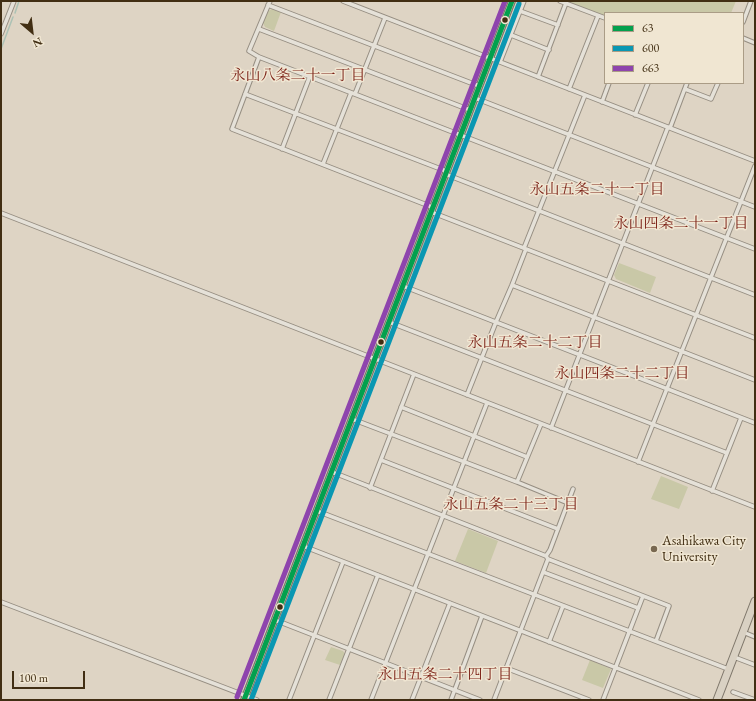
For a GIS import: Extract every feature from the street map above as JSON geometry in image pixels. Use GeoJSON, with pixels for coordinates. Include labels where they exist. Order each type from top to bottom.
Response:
{"type":"FeatureCollection","features":[{"type":"Feature","properties":{"kind":"highway"},"geometry":{"type":"LineString","coordinates":[[716,700],[755,601]]}},
{"type":"Feature","properties":{"kind":"street"},"geometry":{"type":"LineString","coordinates":[[1,34],[14,1]]}},
{"type":"Feature","properties":{"kind":"street"},"geometry":{"type":"LineString","coordinates":[[343,1],[755,161]]}},
{"type":"Feature","properties":{"kind":"street"},"geometry":{"type":"LineString","coordinates":[[500,62],[524,1]]}},
{"type":"Feature","properties":{"kind":"street"},"geometry":{"type":"LineString","coordinates":[[560,1],[604,18]]}},
{"type":"Feature","properties":{"kind":"street"},"geometry":{"type":"LineString","coordinates":[[744,19],[751,1]]}},
{"type":"Feature","properties":{"kind":"street"},"geometry":{"type":"LineString","coordinates":[[245,698],[460,135],[491,58],[510,2]]}},
{"type":"Feature","properties":{"kind":"street"},"geometry":{"type":"LineString","coordinates":[[479,86],[374,46],[269,3],[249,51],[259,57],[755,249]]}},
{"type":"Feature","properties":{"kind":"street"},"geometry":{"type":"LineString","coordinates":[[538,77],[566,3]]}},
{"type":"Feature","properties":{"kind":"street"},"geometry":{"type":"LineString","coordinates":[[520,11],[558,26]]}},
{"type":"Feature","properties":{"kind":"street"},"geometry":{"type":"LineString","coordinates":[[569,89],[598,16]]}},
{"type":"Feature","properties":{"kind":"street"},"geometry":{"type":"LineString","coordinates":[[323,164],[353,93],[365,70],[385,18]]}},
{"type":"Feature","properties":{"kind":"street"},"geometry":{"type":"LineString","coordinates":[[259,29],[470,110]]}},
{"type":"Feature","properties":{"kind":"street"},"geometry":{"type":"LineString","coordinates":[[511,35],[549,50]]}},
{"type":"Feature","properties":{"kind":"street"},"geometry":{"type":"LineString","coordinates":[[744,38],[755,43]]}},
{"type":"Feature","properties":{"kind":"street"},"geometry":{"type":"LineString","coordinates":[[259,57],[232,129],[323,164],[525,249],[755,338]]}},
{"type":"Feature","properties":{"kind":"street"},"geometry":{"type":"LineString","coordinates":[[282,149],[310,76]]}},
{"type":"Feature","properties":{"kind":"street"},"geometry":{"type":"LineString","coordinates":[[602,102],[609,84]]}},
{"type":"Feature","properties":{"kind":"street"},"geometry":{"type":"LineString","coordinates":[[635,115],[648,84]]}},
{"type":"Feature","properties":{"kind":"street"},"geometry":{"type":"LineString","coordinates":[[551,428],[652,167],[687,84]]}},
{"type":"Feature","properties":{"kind":"street"},"geometry":{"type":"LineString","coordinates":[[685,89],[711,99],[718,84]]}},
{"type":"Feature","properties":{"kind":"street"},"geometry":{"type":"LineString","coordinates":[[245,94],[446,172],[622,244],[755,295]]}},
{"type":"Feature","properties":{"kind":"street"},"geometry":{"type":"LineString","coordinates":[[467,395],[512,285],[539,211],[585,95]]}},
{"type":"Feature","properties":{"kind":"street"},"geometry":{"type":"LineString","coordinates":[[475,98],[755,207]]}},
{"type":"Feature","properties":{"kind":"street"},"geometry":{"type":"LineString","coordinates":[[638,462],[755,166]]}},
{"type":"Feature","properties":{"kind":"street"},"geometry":{"type":"LineString","coordinates":[[1,213],[755,507]]}},
{"type":"Feature","properties":{"kind":"street"},"geometry":{"type":"LineString","coordinates":[[512,285],[755,380]]}},
{"type":"Feature","properties":{"kind":"street"},"geometry":{"type":"LineString","coordinates":[[403,286],[755,423]]}},
{"type":"Feature","properties":{"kind":"street"},"geometry":{"type":"LineString","coordinates":[[389,322],[727,453]]}},
{"type":"Feature","properties":{"kind":"street"},"geometry":{"type":"LineString","coordinates":[[370,488],[414,374]]}},
{"type":"Feature","properties":{"kind":"street"},"geometry":{"type":"LineString","coordinates":[[371,700],[487,403]]}},
{"type":"Feature","properties":{"kind":"street"},"geometry":{"type":"LineString","coordinates":[[401,407],[527,457]]}},
{"type":"Feature","properties":{"kind":"street"},"geometry":{"type":"LineString","coordinates":[[712,491],[741,418]]}},
{"type":"Feature","properties":{"kind":"street"},"geometry":{"type":"LineString","coordinates":[[352,419],[517,482],[568,504]]}},
{"type":"Feature","properties":{"kind":"street"},"geometry":{"type":"LineString","coordinates":[[517,482],[541,424]]}},
{"type":"Feature","properties":{"kind":"street"},"geometry":{"type":"LineString","coordinates":[[381,460],[558,529]]}},
{"type":"Feature","properties":{"kind":"street"},"geometry":{"type":"LineString","coordinates":[[332,472],[670,606],[656,641]]}},
{"type":"Feature","properties":{"kind":"street"},"geometry":{"type":"LineString","coordinates":[[494,700],[574,489]]}},
{"type":"Feature","properties":{"kind":"street"},"geometry":{"type":"LineString","coordinates":[[317,511],[728,669]]}},
{"type":"Feature","properties":{"kind":"street"},"geometry":{"type":"LineString","coordinates":[[303,546],[699,700]]}},
{"type":"Feature","properties":{"kind":"street"},"geometry":{"type":"LineString","coordinates":[[289,700],[343,562]]}},
{"type":"Feature","properties":{"kind":"street"},"geometry":{"type":"LineString","coordinates":[[543,572],[638,608]]}},
{"type":"Feature","properties":{"kind":"street"},"geometry":{"type":"LineString","coordinates":[[329,700],[378,575]]}},
{"type":"Feature","properties":{"kind":"street"},"geometry":{"type":"LineString","coordinates":[[603,700],[643,596]]}},
{"type":"Feature","properties":{"kind":"street"},"geometry":{"type":"LineString","coordinates":[[1,602],[245,698],[257,700]]}},
{"type":"Feature","properties":{"kind":"street"},"geometry":{"type":"LineString","coordinates":[[412,700],[450,604]]}},
{"type":"Feature","properties":{"kind":"street"},"geometry":{"type":"LineString","coordinates":[[549,642],[563,606]]}},
{"type":"Feature","properties":{"kind":"street"},"geometry":{"type":"LineString","coordinates":[[451,700],[482,616]]}},
{"type":"Feature","properties":{"kind":"street"},"geometry":{"type":"LineString","coordinates":[[275,620],[480,700]]}},
{"type":"Feature","properties":{"kind":"street"},"geometry":{"type":"LineString","coordinates":[[743,632],[755,637]]}},
{"type":"Feature","properties":{"kind":"street"},"geometry":{"type":"LineString","coordinates":[[734,657],[755,665]]}},
{"type":"Feature","properties":{"kind":"street"},"geometry":{"type":"LineString","coordinates":[[506,668],[589,700]]}},
{"type":"Feature","properties":{"kind":"street"},"geometry":{"type":"LineString","coordinates":[[733,692],[755,700]]}},
{"type":"Feature","properties":{"kind":"green space"},"geometry":{"type":"Polygon","coordinates":[[[562,1],[736,1],[731,12],[604,12],[604,18],[562,1]]]}},
{"type":"Feature","properties":{"kind":"green space"},"geometry":{"type":"Polygon","coordinates":[[[272,9],[281,12],[274,31],[265,27],[263,23],[268,11],[272,9]]]}},
{"type":"Feature","properties":{"kind":"green space"},"geometry":{"type":"Polygon","coordinates":[[[619,263],[656,277],[650,293],[616,279],[614,275],[619,263]]]}},
{"type":"Feature","properties":{"kind":"green space"},"geometry":{"type":"Polygon","coordinates":[[[661,476],[688,487],[679,509],[651,499],[661,476]]]}},
{"type":"Feature","properties":{"kind":"green space"},"geometry":{"type":"Polygon","coordinates":[[[468,529],[498,541],[486,573],[455,561],[468,529]]]}},
{"type":"Feature","properties":{"kind":"green space"},"geometry":{"type":"Polygon","coordinates":[[[331,647],[343,651],[345,654],[340,665],[325,660],[331,647]]]}},
{"type":"Feature","properties":{"kind":"green space"},"geometry":{"type":"Polygon","coordinates":[[[590,660],[611,669],[603,688],[582,680],[590,660]]]}},
{"type":"Feature","properties":{"kind":"waterway"},"geometry":{"type":"LineString","coordinates":[[15,13],[19,1]]}},
{"type":"Feature","properties":{"kind":"waterway"},"geometry":{"type":"LineString","coordinates":[[513,17],[519,1]]}},
{"type":"Feature","properties":{"kind":"waterway"},"geometry":{"type":"LineString","coordinates":[[1,49],[13,17]]}},
{"type":"Feature","properties":{"kind":"waterway"},"geometry":{"type":"LineString","coordinates":[[500,49],[510,25]]}},
{"type":"Feature","properties":{"kind":"waterway"},"geometry":{"type":"LineString","coordinates":[[482,96],[492,71]]}},
{"type":"Feature","properties":{"kind":"waterway"},"geometry":{"type":"LineString","coordinates":[[468,133],[478,104]]}},
{"type":"Feature","properties":{"kind":"waterway"},"geometry":{"type":"LineString","coordinates":[[452,172],[464,143]]}},
{"type":"Feature","properties":{"kind":"waterway"},"geometry":{"type":"LineString","coordinates":[[438,210],[440,201],[449,180]]}},
{"type":"Feature","properties":{"kind":"waterway"},"geometry":{"type":"LineString","coordinates":[[410,283],[431,224],[435,218]]}},
{"type":"Feature","properties":{"kind":"waterway"},"geometry":{"type":"LineString","coordinates":[[396,320],[406,292]]}},
{"type":"Feature","properties":{"kind":"waterway"},"geometry":{"type":"LineString","coordinates":[[387,343],[393,328]]}},
{"type":"Feature","properties":{"kind":"waterway"},"geometry":{"type":"LineString","coordinates":[[371,385],[376,373]]}},
{"type":"Feature","properties":{"kind":"waterway"},"geometry":{"type":"LineString","coordinates":[[363,406],[368,393]]}},
{"type":"Feature","properties":{"kind":"waterway"},"geometry":{"type":"LineString","coordinates":[[359,416],[361,411]]}},
{"type":"Feature","properties":{"kind":"waterway"},"geometry":{"type":"LineString","coordinates":[[352,435],[356,424]]}},
{"type":"Feature","properties":{"kind":"waterway"},"geometry":{"type":"LineString","coordinates":[[345,452],[349,445]]}},
{"type":"Feature","properties":{"kind":"waterway"},"geometry":{"type":"LineString","coordinates":[[338,469],[342,460]]}},
{"type":"Feature","properties":{"kind":"waterway"},"geometry":{"type":"LineString","coordinates":[[323,509],[334,479]]}},
{"type":"Feature","properties":{"kind":"waterway"},"geometry":{"type":"LineString","coordinates":[[310,541],[320,517]]}},
{"type":"Feature","properties":{"kind":"waterway"},"geometry":{"type":"LineString","coordinates":[[301,564],[305,555]]}},
{"type":"Feature","properties":{"kind":"waterway"},"geometry":{"type":"LineString","coordinates":[[296,579],[299,569]]}},
{"type":"Feature","properties":{"kind":"waterway"},"geometry":{"type":"LineString","coordinates":[[289,596],[294,584]]}},
{"type":"Feature","properties":{"kind":"waterway"},"geometry":{"type":"LineString","coordinates":[[286,605],[287,601]]}},
{"type":"Feature","properties":{"kind":"waterway"},"geometry":{"type":"LineString","coordinates":[[281,616],[284,610]]}},
{"type":"Feature","properties":{"kind":"waterway"},"geometry":{"type":"LineString","coordinates":[[272,641],[277,629]]}},
{"type":"Feature","properties":{"kind":"waterway"},"geometry":{"type":"LineString","coordinates":[[267,654],[270,646]]}},
{"type":"Feature","properties":{"kind":"waterway"},"geometry":{"type":"LineString","coordinates":[[260,673],[264,662]]}},
{"type":"Feature","properties":{"kind":"waterway"},"geometry":{"type":"LineString","coordinates":[[254,687],[258,679]]}},
{"type":"Feature","properties":{"kind":"transit line","name":"663"},"geometry":{"type":"LineString","coordinates":[[237,697],[505,1]]}},
{"type":"Feature","properties":{"kind":"transit line","name":"63"},"geometry":{"type":"LineString","coordinates":[[244,700],[512,1]]}},
{"type":"Feature","properties":{"kind":"transit line","name":"600"},"geometry":{"type":"LineString","coordinates":[[251,700],[519,4]]}},
{"type":"Feature","properties":{"kind":"place","name":"Asahikawa City University"},"geometry":{"type":"Point","coordinates":[654,549]}},
{"type":"Feature","properties":{"kind":"district","name":"永山八条二十一丁目"},"geometry":{"type":"Point","coordinates":[298,76]}},
{"type":"Feature","properties":{"kind":"district","name":"永山五条二十一丁目"},"geometry":{"type":"Point","coordinates":[597,190]}},
{"type":"Feature","properties":{"kind":"district","name":"永山四条二十一丁目"},"geometry":{"type":"Point","coordinates":[681,224]}},
{"type":"Feature","properties":{"kind":"district","name":"永山五条二十二丁目"},"geometry":{"type":"Point","coordinates":[535,343]}},
{"type":"Feature","properties":{"kind":"district","name":"永山四条二十二丁目"},"geometry":{"type":"Point","coordinates":[622,374]}},
{"type":"Feature","properties":{"kind":"district","name":"永山五条二十三丁目"},"geometry":{"type":"Point","coordinates":[511,505]}},
{"type":"Feature","properties":{"kind":"district","name":"永山五条二十四丁目"},"geometry":{"type":"Point","coordinates":[445,675]}}]}
